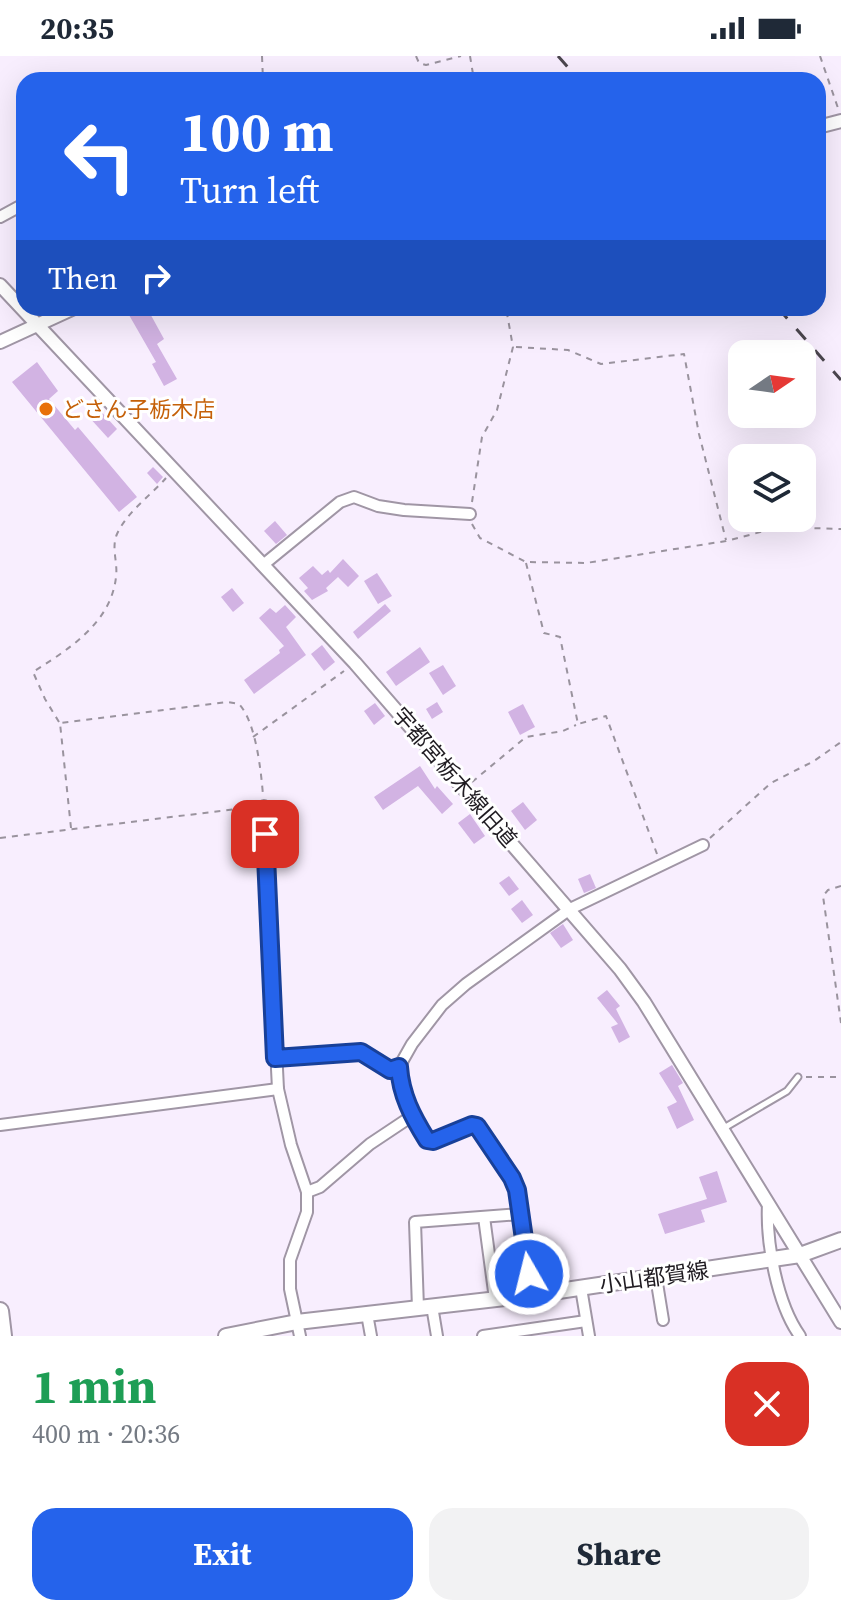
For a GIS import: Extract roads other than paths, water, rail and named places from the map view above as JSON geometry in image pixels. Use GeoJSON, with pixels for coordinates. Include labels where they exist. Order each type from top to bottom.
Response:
{"type":"FeatureCollection","features":[{"type":"Feature","properties":{"kind":"main road","name":"小山都賀線"},"geometry":{"type":"LineString","coordinates":[[226,1336],[298,1329],[367,1314],[532,1295],[800,1255],[841,1240]]}},
{"type":"Feature","properties":{"kind":"main road"},"geometry":{"type":"LineString","coordinates":[[0,1311],[3,1336]]}},
{"type":"Feature","properties":{"kind":"street","name":"宇都宮栃木線旧道"},"geometry":{"type":"LineString","coordinates":[[0,285],[16,301]]}},
{"type":"Feature","properties":{"kind":"street","name":"宇都宮栃木線旧道"},"geometry":{"type":"LineString","coordinates":[[31,316],[173,472],[355,663],[570,909],[644,1002],[841,1322]]}},
{"type":"Feature","properties":{"kind":"street"},"geometry":{"type":"LineString","coordinates":[[0,342],[56,316]]}},
{"type":"Feature","properties":{"kind":"street"},"geometry":{"type":"LineString","coordinates":[[263,565],[340,502],[354,497],[391,508],[470,514]]}},
{"type":"Feature","properties":{"kind":"street"},"geometry":{"type":"LineString","coordinates":[[264,806],[278,1089],[291,1145],[307,1192],[307,1212],[290,1260],[290,1289],[298,1329]]}},
{"type":"Feature","properties":{"kind":"street"},"geometry":{"type":"LineString","coordinates":[[532,1295],[521,1214],[512,1178],[477,1126],[472,1125],[433,1141],[427,1140],[400,1088],[399,1067],[412,1044],[442,1005],[466,984],[570,909],[703,845]]}},
{"type":"Feature","properties":{"kind":"street"},"geometry":{"type":"LineString","coordinates":[[275,1058],[361,1052],[390,1070],[399,1067]]}},
{"type":"Feature","properties":{"kind":"street"},"geometry":{"type":"LineString","coordinates":[[0,1125],[278,1089]]}},
{"type":"Feature","properties":{"kind":"street"},"geometry":{"type":"LineString","coordinates":[[307,1192],[320,1187],[370,1144],[412,1116]]}},
{"type":"Feature","properties":{"kind":"street"},"geometry":{"type":"LineString","coordinates":[[768,1204],[767,1227],[773,1259],[786,1311],[800,1336]]}},
{"type":"Feature","properties":{"kind":"street"},"geometry":{"type":"LineString","coordinates":[[437,1336],[425,1307],[415,1222],[521,1214]]}},
{"type":"Feature","properties":{"kind":"street"},"geometry":{"type":"LineString","coordinates":[[484,1217],[495,1299]]}},
{"type":"Feature","properties":{"kind":"street"},"geometry":{"type":"LineString","coordinates":[[656,1277],[663,1320]]}},
{"type":"Feature","properties":{"kind":"street"},"geometry":{"type":"LineString","coordinates":[[581,1288],[589,1336]]}},
{"type":"Feature","properties":{"kind":"street"},"geometry":{"type":"LineString","coordinates":[[367,1314],[371,1336]]}},
{"type":"Feature","properties":{"kind":"street"},"geometry":{"type":"LineString","coordinates":[[483,1336],[586,1321]]}},
{"type":"Feature","properties":{"kind":"lane"},"geometry":{"type":"LineString","coordinates":[[722,1129],[787,1091],[798,1077]]}},
{"type":"Feature","properties":{"kind":"railway"},"geometry":{"type":"LineString","coordinates":[[558,56],[572,72]]}},
{"type":"Feature","properties":{"kind":"railway"},"geometry":{"type":"LineString","coordinates":[[785,316],[841,380]]}},
{"type":"Feature","properties":{"kind":"place","name":"どさん子栃木店"},"geometry":{"type":"Point","coordinates":[46,409]}}]}
